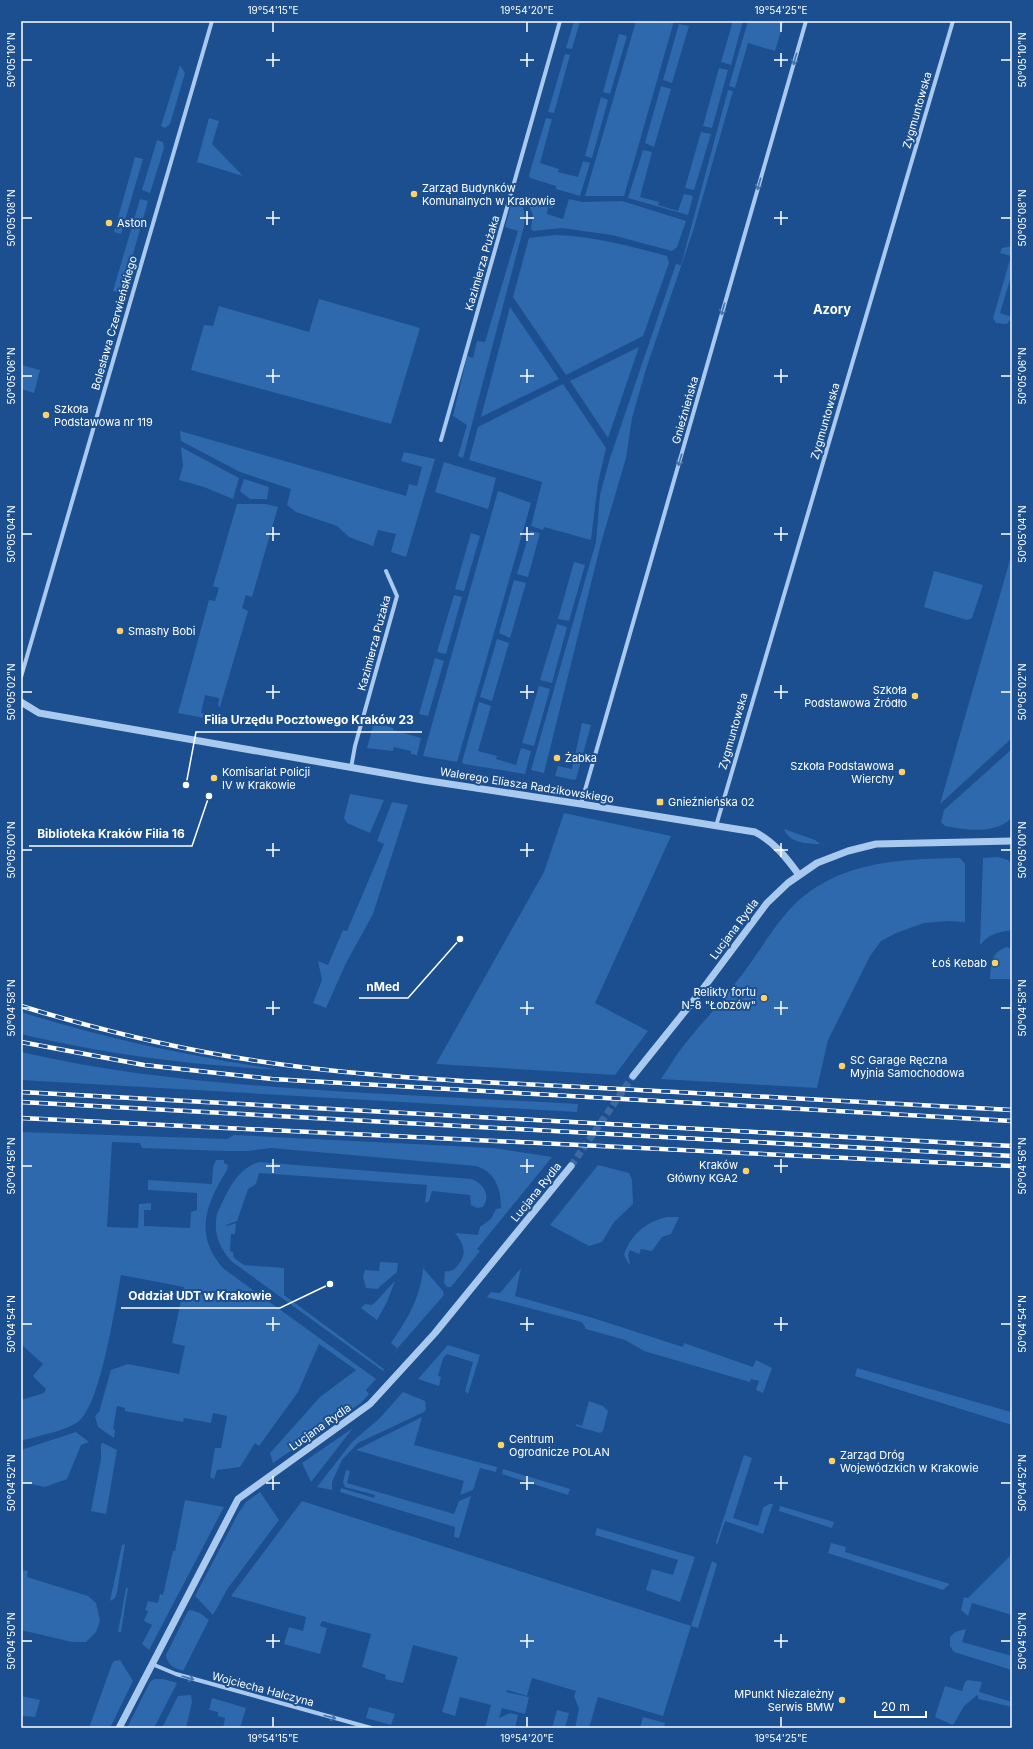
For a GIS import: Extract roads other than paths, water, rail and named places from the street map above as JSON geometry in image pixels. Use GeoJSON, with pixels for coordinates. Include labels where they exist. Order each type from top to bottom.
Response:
{"type":"FeatureCollection","features":[{"type":"Feature","properties":{"kind":"street","name":"Bolesława Czerwieńskiego"},"geometry":{"type":"LineString","coordinates":[[21,677],[212,21]]}},
{"type":"Feature","properties":{"kind":"street","name":"Kazimierza Pużaka"},"geometry":{"type":"LineString","coordinates":[[441,440],[560,21]]}},
{"type":"Feature","properties":{"kind":"street","name":"Gnieźnieńska"},"geometry":{"type":"LineString","coordinates":[[581,804],[806,21]]}},
{"type":"Feature","properties":{"kind":"street","name":"Zygmuntowska"},"geometry":{"type":"LineString","coordinates":[[716,826],[953,21]]}},
{"type":"Feature","properties":{"kind":"street","name":"Kazimierza Pużaka"},"geometry":{"type":"LineString","coordinates":[[351,768],[355,746],[398,596],[386,571]]}},
{"type":"Feature","properties":{"kind":"street","name":"Walerego Eliasza Radzikowskiego"},"geometry":{"type":"LineString","coordinates":[[21,702],[39,713],[351,768],[755,832],[766,838],[786,857],[799,875]]}},
{"type":"Feature","properties":{"kind":"street"},"geometry":{"type":"LineString","coordinates":[[799,875],[817,863],[848,851],[876,844],[1012,841]]}},
{"type":"Feature","properties":{"kind":"street","name":"Lucjana Rydla"},"geometry":{"type":"LineString","coordinates":[[633,1076],[702,990],[767,903],[799,875]]}},
{"type":"Feature","properties":{"kind":"street","name":"Lucjana Rydla"},"geometry":{"type":"LineString","coordinates":[[118,1728],[238,1499],[370,1404],[421,1349],[571,1166]]}},
{"type":"Feature","properties":{"kind":"street","name":"Wojciecha Halczyna"},"geometry":{"type":"LineString","coordinates":[[152,1664],[176,1674],[371,1728]]}},
{"type":"Feature","properties":{"kind":"tunnel"},"geometry":{"type":"LineString","coordinates":[[571,1166],[633,1076]]}},
{"type":"Feature","properties":{"kind":"railway"},"geometry":{"type":"LineString","coordinates":[[21,1006],[106,1030],[193,1050],[251,1060],[338,1071],[469,1081],[1012,1110]]}},
{"type":"Feature","properties":{"kind":"railway"},"geometry":{"type":"LineString","coordinates":[[21,1042],[144,1065],[272,1079],[1012,1121]]}},
{"type":"Feature","properties":{"kind":"railway"},"geometry":{"type":"LineString","coordinates":[[21,1092],[1012,1146]]}},
{"type":"Feature","properties":{"kind":"railway"},"geometry":{"type":"LineString","coordinates":[[21,1102],[1012,1156]]}},
{"type":"Feature","properties":{"kind":"railway"},"geometry":{"type":"LineString","coordinates":[[21,1118],[1012,1166]]}},
{"type":"Feature","properties":{"kind":"place","name":"Zarząd Budynków Komunalnych w Krakowie"},"geometry":{"type":"Point","coordinates":[414,194]}},
{"type":"Feature","properties":{"kind":"place","name":"Aston"},"geometry":{"type":"Point","coordinates":[109,223]}},
{"type":"Feature","properties":{"kind":"place","name":"Szkoła Podstawowa nr 119"},"geometry":{"type":"Point","coordinates":[46,415]}},
{"type":"Feature","properties":{"kind":"place","name":"Smashy Bobi"},"geometry":{"type":"Point","coordinates":[120,631]}},
{"type":"Feature","properties":{"kind":"place","name":"Szkoła Podstawowa Źródło"},"geometry":{"type":"Point","coordinates":[915,696]}},
{"type":"Feature","properties":{"kind":"place","name":"Żabka"},"geometry":{"type":"Point","coordinates":[557,758]}},
{"type":"Feature","properties":{"kind":"place","name":"Szkoła Podstawowa Wierchy"},"geometry":{"type":"Point","coordinates":[902,772]}},
{"type":"Feature","properties":{"kind":"place","name":"Komisariat Policji IV w Krakowie"},"geometry":{"type":"Point","coordinates":[214,778]}},
{"type":"Feature","properties":{"kind":"place","name":"Filia Urzędu Pocztowego Kraków 23"},"geometry":{"type":"Point","coordinates":[186,785]}},
{"type":"Feature","properties":{"kind":"place","name":"Biblioteka Kraków Filia 16"},"geometry":{"type":"Point","coordinates":[209,796]}},
{"type":"Feature","properties":{"kind":"place","name":"Gnieźnieńska 02"},"geometry":{"type":"Point","coordinates":[660,802]}},
{"type":"Feature","properties":{"kind":"place","name":"nMed"},"geometry":{"type":"Point","coordinates":[460,939]}},
{"type":"Feature","properties":{"kind":"place","name":"Łoś Kebab"},"geometry":{"type":"Point","coordinates":[995,963]}},
{"type":"Feature","properties":{"kind":"place","name":"Relikty fortu N-8 \"Łobzów\""},"geometry":{"type":"Point","coordinates":[764,998]}},
{"type":"Feature","properties":{"kind":"place","name":"SC Garage Ręczna Myjnia Samochodowa"},"geometry":{"type":"Point","coordinates":[842,1066]}},
{"type":"Feature","properties":{"kind":"place","name":"Kraków Główny KGA2"},"geometry":{"type":"Point","coordinates":[746,1171]}},
{"type":"Feature","properties":{"kind":"place","name":"Oddział UDT w Krakowie"},"geometry":{"type":"Point","coordinates":[330,1284]}},
{"type":"Feature","properties":{"kind":"place","name":"Centrum Ogrodnicze POLAN"},"geometry":{"type":"Point","coordinates":[501,1445]}},
{"type":"Feature","properties":{"kind":"place","name":"Zarząd Dróg Wojewódzkich w Krakowie"},"geometry":{"type":"Point","coordinates":[832,1461]}},
{"type":"Feature","properties":{"kind":"place","name":"MPunkt Niezależny Serwis BMW"},"geometry":{"type":"Point","coordinates":[842,1700]}},
{"type":"Feature","properties":{"kind":"district","name":"Azory"},"geometry":{"type":"Point","coordinates":[832,309]}}]}
